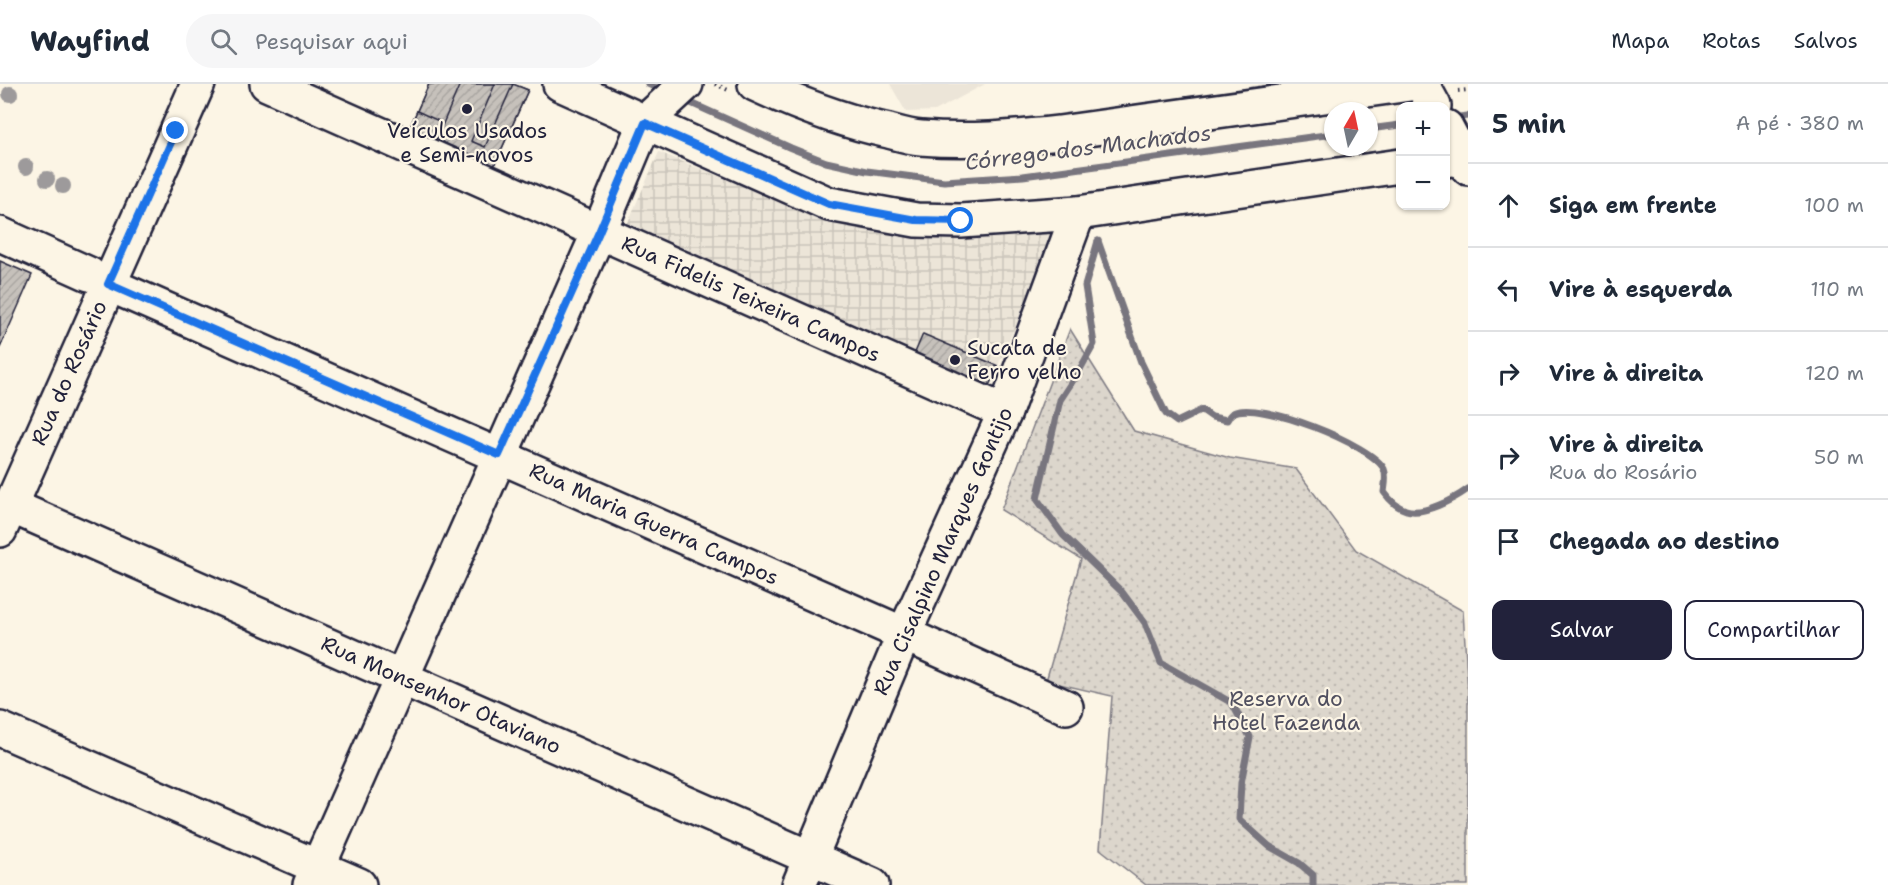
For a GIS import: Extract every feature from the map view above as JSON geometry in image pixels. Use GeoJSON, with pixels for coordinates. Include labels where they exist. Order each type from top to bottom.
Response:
{"type":"FeatureCollection","features":[{"type":"Feature","properties":{"kind":"street","name":"Rua do Rosário"},"geometry":{"type":"LineString","coordinates":[[5,518],[174,84]]}},
{"type":"Feature","properties":{"kind":"street","name":"Rua do Rosário"},"geometry":{"type":"LineString","coordinates":[[0,473],[198,84]]}},
{"type":"Feature","properties":{"kind":"street","name":"Rua Fidelis Teixeira Campos"},"geometry":{"type":"LineString","coordinates":[[267,84],[1005,412]]}},
{"type":"Feature","properties":{"kind":"street"},"geometry":{"type":"LineString","coordinates":[[560,84],[669,99],[791,188],[829,204],[916,220],[961,221],[1078,213],[1396,167]]}},
{"type":"Feature","properties":{"kind":"street"},"geometry":{"type":"LineString","coordinates":[[755,84],[827,115],[919,138],[966,140],[1059,133],[1410,84]]}},
{"type":"Feature","properties":{"kind":"street"},"geometry":{"type":"LineString","coordinates":[[1422,84],[1453,144]]}},
{"type":"Feature","properties":{"kind":"street"},"geometry":{"type":"LineString","coordinates":[[314,876],[599,232],[669,99]]}},
{"type":"Feature","properties":{"kind":"street","name":"Rua Cisalpino Marques Gontijo"},"geometry":{"type":"LineString","coordinates":[[805,872],[904,634],[1005,412],[1078,213]]}},
{"type":"Feature","properties":{"kind":"street","name":"Rua Maria Guerra Campos"},"geometry":{"type":"LineString","coordinates":[[0,234],[1066,707]]}},
{"type":"Feature","properties":{"kind":"street","name":"Rua Monsenhor Otaviano"},"geometry":{"type":"LineString","coordinates":[[5,518],[401,678],[805,872],[872,885]]}},
{"type":"Feature","properties":{"kind":"street"},"geometry":{"type":"LineString","coordinates":[[0,729],[314,876],[359,885]]}},
{"type":"Feature","properties":{"kind":"shaded area"},"geometry":{"type":"Polygon","coordinates":[[[890,84],[985,84],[935,111],[906,112],[890,84]]]}},
{"type":"Feature","properties":{"kind":"shaded area"},"geometry":{"type":"Polygon","coordinates":[[[659,152],[816,216],[859,227],[902,234],[966,238],[1024,235],[1059,228],[988,388],[625,229],[659,152]]]}},
{"type":"Feature","properties":{"kind":"green space","name":"Reserva do Hotel Fazenda"},"geometry":{"type":"Polygon","coordinates":[[[1070,329],[1134,431],[1230,458],[1296,469],[1356,550],[1463,611],[1468,692],[1468,885],[1146,885],[1100,849],[1112,696],[1046,681],[1081,559],[1001,510],[1070,329]]]}},
{"type":"Feature","properties":{"kind":"building","name":"Veículos Usados e Semi-novos"},"geometry":{"type":"Polygon","coordinates":[[[429,84],[448,84],[433,118],[417,111],[429,84]]]}},
{"type":"Feature","properties":{"kind":"building"},"geometry":{"type":"Polygon","coordinates":[[[429,84],[512,84],[528,90],[494,166],[409,129],[429,84]]]}},
{"type":"Feature","properties":{"kind":"building","name":"Veículos Usados e Semi-novos"},"geometry":{"type":"Polygon","coordinates":[[[460,84],[495,84],[471,141],[485,147],[513,84],[528,90],[494,166],[436,140],[460,84]]]}},
{"type":"Feature","properties":{"kind":"building"},"geometry":{"type":"Polygon","coordinates":[[[417,111],[441,122],[438,126],[441,127],[436,140],[409,129],[417,111]]]}},
{"type":"Feature","properties":{"kind":"building"},"geometry":{"type":"Polygon","coordinates":[[[0,261],[32,275],[0,348],[0,261]]]}},
{"type":"Feature","properties":{"kind":"building","name":"Sucata de Ferro velho"},"geometry":{"type":"Polygon","coordinates":[[[923,334],[998,366],[988,388],[914,355],[923,334]]]}},
{"type":"Feature","properties":{"kind":"waterway","name":"Córrego dos Machados"},"geometry":{"type":"LineString","coordinates":[[648,84],[663,91]]}},
{"type":"Feature","properties":{"kind":"waterway","name":"Córrego dos Machados"},"geometry":{"type":"LineString","coordinates":[[682,99],[826,162],[867,171],[944,181],[1023,176],[1324,135]]}},
{"type":"Feature","properties":{"kind":"waterway","name":"Córrego dos Machados"},"geometry":{"type":"LineString","coordinates":[[1450,118],[1468,116]]}},
{"type":"Feature","properties":{"kind":"waterway","name":"Córrego dos Machados"},"geometry":{"type":"LineString","coordinates":[[1378,128],[1396,126]]}},
{"type":"Feature","properties":{"kind":"waterway"},"geometry":{"type":"LineString","coordinates":[[1098,241],[1085,286],[1094,344],[1060,400],[1037,499],[1063,535],[1122,592],[1145,623],[1161,663],[1232,703],[1250,737],[1241,783],[1239,819],[1269,846],[1299,863],[1313,875],[1313,885]]}},
{"type":"Feature","properties":{"kind":"waterway"},"geometry":{"type":"LineString","coordinates":[[1098,241],[1141,362],[1166,414],[1177,422],[1202,410],[1212,417],[1227,420],[1232,413],[1246,410],[1265,412],[1313,427],[1338,437],[1375,459],[1385,472],[1384,492],[1396,505],[1406,510],[1429,509],[1447,502],[1468,489]]}},
{"type":"Feature","properties":{"kind":"place","name":"Veículos Usados e Semi-novos"},"geometry":{"type":"Point","coordinates":[467,109]}},
{"type":"Feature","properties":{"kind":"place","name":"Sucata de Ferro velho"},"geometry":{"type":"Point","coordinates":[955,360]}},
{"type":"Feature","properties":{"kind":"route"},"geometry":{"type":"LineString","coordinates":[[176,131],[108,284],[499,455],[645,123],[829,204],[916,220],[961,221]]}}]}
